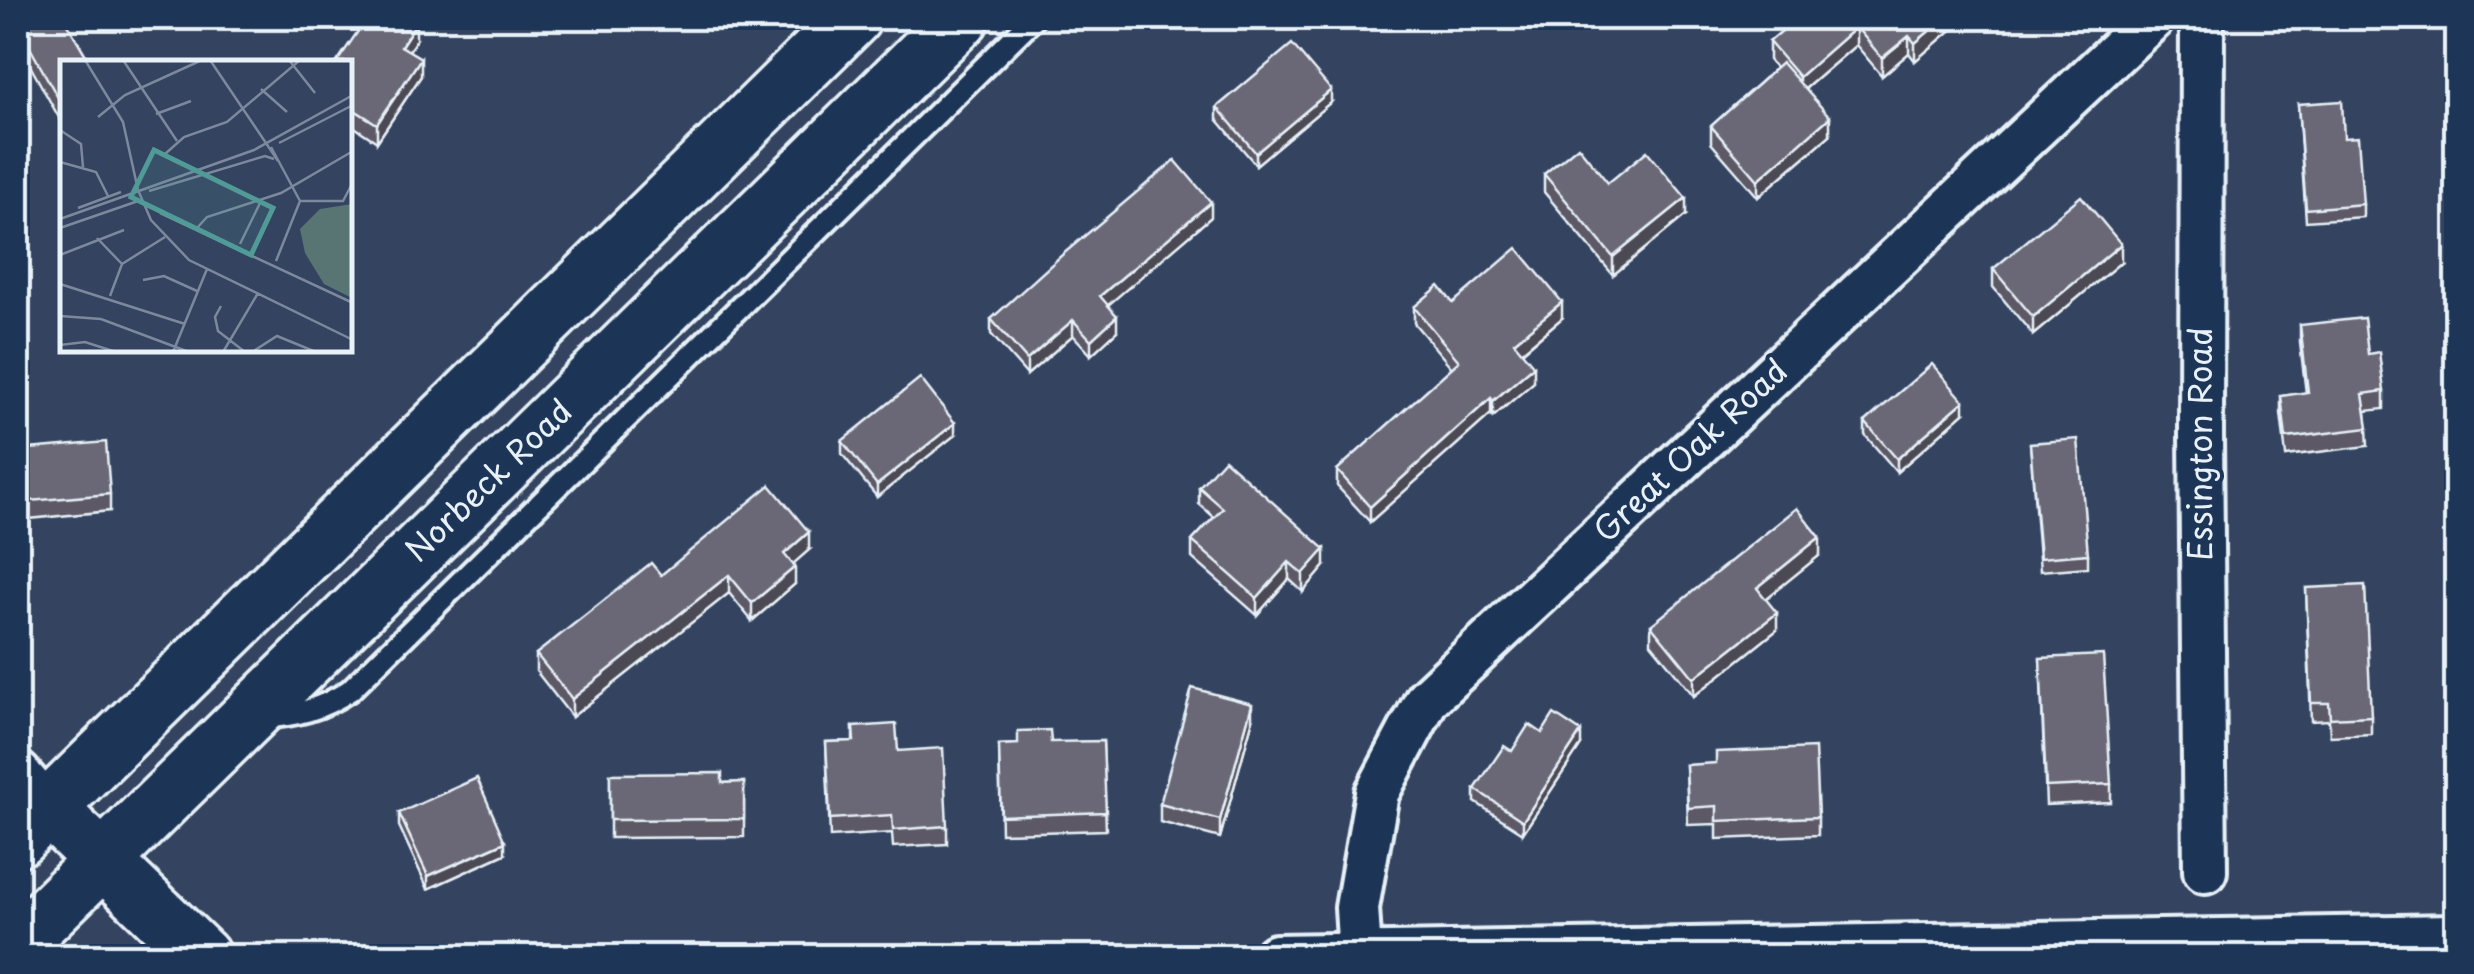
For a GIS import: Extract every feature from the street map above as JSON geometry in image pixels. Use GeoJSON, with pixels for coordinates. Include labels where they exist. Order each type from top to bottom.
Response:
{"type":"FeatureCollection","features":[{"type":"Feature","properties":{"kind":"main road"},"geometry":{"type":"LineString","coordinates":[[190,952],[102,860],[28,806],[853,18]]}},
{"type":"Feature","properties":{"kind":"main road","name":"Norbeck Road"},"geometry":{"type":"LineString","coordinates":[[18,943],[960,18]]}},
{"type":"Feature","properties":{"kind":"street","name":"Great Oak Road"},"geometry":{"type":"LineString","coordinates":[[1360,955],[1357,908],[1377,793],[1427,699],[2152,18]]}},
{"type":"Feature","properties":{"kind":"street","name":"Essington Road"},"geometry":{"type":"LineString","coordinates":[[2202,18],[2200,434],[2205,871]]}},
{"type":"Feature","properties":{"kind":"street"},"geometry":{"type":"LineString","coordinates":[[1276,956],[2456,936]]}},
{"type":"Feature","properties":{"kind":"lane"},"geometry":{"type":"LineString","coordinates":[[245,720],[297,715],[333,702],[350,690],[1034,18]]}},
{"type":"Feature","properties":{"kind":"building"},"geometry":{"type":"Polygon","coordinates":[[[18,18],[64,18],[89,60],[60,60],[60,101],[18,26],[18,18]]]}},
{"type":"Feature","properties":{"kind":"building"},"geometry":{"type":"Polygon","coordinates":[[[367,18],[408,18],[416,23],[401,46],[421,58],[377,124],[352,108],[352,60],[338,60],[367,18]]]}},
{"type":"Feature","properties":{"kind":"building"},"geometry":{"type":"Polygon","coordinates":[[[1797,18],[1945,18],[1915,43],[1909,36],[1882,58],[1856,27],[1799,77],[1769,42],[1797,18]]]}},
{"type":"Feature","properties":{"kind":"building"},"geometry":{"type":"Polygon","coordinates":[[[1292,44],[1331,90],[1256,153],[1217,107],[1292,44]]]}},
{"type":"Feature","properties":{"kind":"building"},"geometry":{"type":"Polygon","coordinates":[[[1782,63],[1830,117],[1758,180],[1711,126],[1782,63]]]}},
{"type":"Feature","properties":{"kind":"building"},"geometry":{"type":"Polygon","coordinates":[[[2342,101],[2344,138],[2358,137],[2363,204],[2306,209],[2298,104],[2342,101]]]}},
{"type":"Feature","properties":{"kind":"building"},"geometry":{"type":"Polygon","coordinates":[[[1578,146],[1608,183],[1647,151],[1686,198],[1613,257],[1544,174],[1578,146]]]}},
{"type":"Feature","properties":{"kind":"building"},"geometry":{"type":"Polygon","coordinates":[[[1175,160],[1211,202],[1100,296],[1117,316],[1091,340],[1073,320],[1027,360],[991,319],[1175,160]]]}},
{"type":"Feature","properties":{"kind":"building"},"geometry":{"type":"Polygon","coordinates":[[[2081,196],[2121,244],[2033,317],[1993,269],[2081,196]]]}},
{"type":"Feature","properties":{"kind":"building"},"geometry":{"type":"Polygon","coordinates":[[[1517,248],[1562,302],[1514,342],[1534,366],[1493,401],[1491,398],[1370,507],[1337,470],[1459,361],[1414,307],[1439,286],[1453,303],[1517,248]]]}},
{"type":"Feature","properties":{"kind":"building"},"geometry":{"type":"Polygon","coordinates":[[[2364,318],[2368,354],[2379,352],[2384,391],[2363,394],[2368,428],[2286,438],[2281,396],[2308,392],[2300,325],[2364,318]]]}},
{"type":"Feature","properties":{"kind":"building"},"geometry":{"type":"Polygon","coordinates":[[[1932,364],[1964,401],[1897,459],[1865,422],[1932,364]]]}},
{"type":"Feature","properties":{"kind":"building"},"geometry":{"type":"Polygon","coordinates":[[[920,378],[955,423],[877,485],[842,441],[920,378]]]}},
{"type":"Feature","properties":{"kind":"building"},"geometry":{"type":"Polygon","coordinates":[[[2078,439],[2088,554],[2040,558],[2030,443],[2078,439]]]}},
{"type":"Feature","properties":{"kind":"building"},"geometry":{"type":"Polygon","coordinates":[[[106,442],[110,494],[18,502],[18,450],[106,442]]]}},
{"type":"Feature","properties":{"kind":"building"},"geometry":{"type":"Polygon","coordinates":[[[1224,459],[1325,549],[1303,574],[1289,562],[1257,598],[1192,541],[1223,508],[1199,487],[1224,459]]]}},
{"type":"Feature","properties":{"kind":"building"},"geometry":{"type":"Polygon","coordinates":[[[770,485],[809,532],[784,554],[795,567],[752,603],[729,575],[572,699],[536,654],[651,563],[661,575],[770,485]]]}},
{"type":"Feature","properties":{"kind":"building"},"geometry":{"type":"Polygon","coordinates":[[[1797,508],[1820,537],[1757,588],[1777,613],[1694,678],[1651,625],[1797,508]]]}},
{"type":"Feature","properties":{"kind":"building"},"geometry":{"type":"Polygon","coordinates":[[[2365,585],[2371,716],[2330,718],[2329,703],[2311,703],[2306,588],[2365,585]]]}},
{"type":"Feature","properties":{"kind":"building"},"geometry":{"type":"Polygon","coordinates":[[[2103,655],[2111,784],[2046,787],[2040,658],[2103,655]]]}},
{"type":"Feature","properties":{"kind":"building"},"geometry":{"type":"Polygon","coordinates":[[[1192,688],[1252,704],[1220,820],[1160,804],[1192,688]]]}},
{"type":"Feature","properties":{"kind":"building"},"geometry":{"type":"Polygon","coordinates":[[[1554,714],[1581,732],[1523,821],[1475,789],[1504,746],[1512,751],[1529,724],[1542,733],[1554,714]]]}},
{"type":"Feature","properties":{"kind":"building"},"geometry":{"type":"Polygon","coordinates":[[[896,724],[898,751],[943,748],[947,826],[893,830],[892,815],[830,819],[826,742],[854,741],[853,727],[896,724]]]}},
{"type":"Feature","properties":{"kind":"building"},"geometry":{"type":"Polygon","coordinates":[[[1050,730],[1051,742],[1103,741],[1106,812],[1001,816],[999,745],[1018,744],[1018,731],[1050,730]]]}},
{"type":"Feature","properties":{"kind":"building"},"geometry":{"type":"Polygon","coordinates":[[[1815,748],[1818,817],[1717,821],[1717,806],[1688,808],[1686,765],[1716,763],[1716,752],[1815,748]]]}},
{"type":"Feature","properties":{"kind":"building"},"geometry":{"type":"Polygon","coordinates":[[[722,773],[722,783],[744,782],[744,819],[610,820],[610,774],[722,773]]]}},
{"type":"Feature","properties":{"kind":"building"},"geometry":{"type":"Polygon","coordinates":[[[477,778],[505,842],[428,876],[399,813],[477,778]]]}}]}
